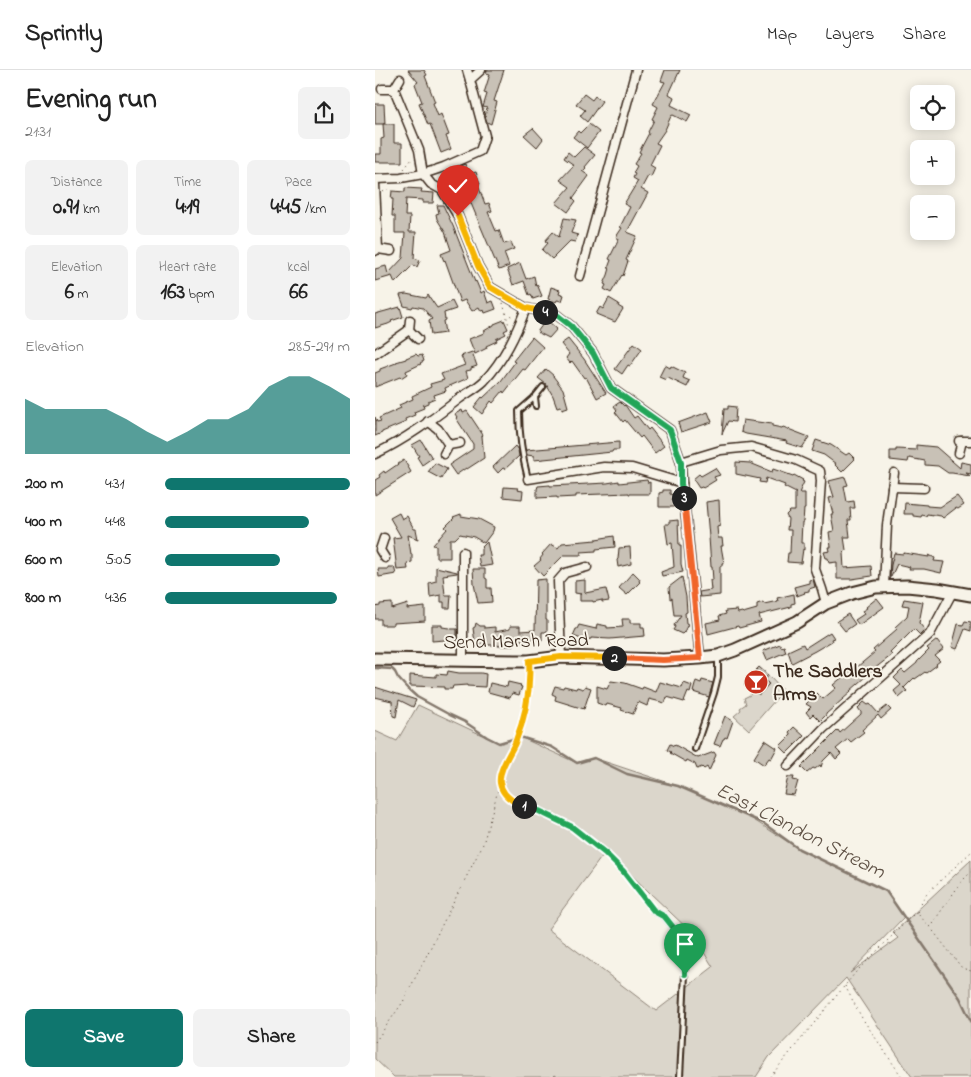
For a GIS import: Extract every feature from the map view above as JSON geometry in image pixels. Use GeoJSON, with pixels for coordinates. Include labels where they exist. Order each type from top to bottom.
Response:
{"type":"FeatureCollection","features":[{"type":"Feature","properties":{"kind":"main road","name":"Send Marsh Road"},"geometry":{"type":"LineString","coordinates":[[375,658],[529,661],[561,657],[663,660],[700,658],[718,656],[735,650],[797,622],[825,603],[852,593],[885,586],[907,586],[971,595]]}},
{"type":"Feature","properties":{"kind":"street"},"geometry":{"type":"LineString","coordinates":[[375,180],[423,174],[444,167],[479,151],[485,136],[467,70]]}},
{"type":"Feature","properties":{"kind":"street"},"geometry":{"type":"LineString","coordinates":[[470,80],[481,70]]}},
{"type":"Feature","properties":{"kind":"street"},"geometry":{"type":"LineString","coordinates":[[580,276],[636,70]]}},
{"type":"Feature","properties":{"kind":"street"},"geometry":{"type":"LineString","coordinates":[[394,89],[400,79]]}},
{"type":"Feature","properties":{"kind":"street"},"geometry":{"type":"LineString","coordinates":[[382,89],[394,89]]}},
{"type":"Feature","properties":{"kind":"street"},"geometry":{"type":"LineString","coordinates":[[394,89],[419,150],[423,174],[431,184],[442,190],[458,216],[478,266],[490,287],[526,308],[557,315],[571,326],[593,353],[611,388],[670,430],[681,462],[681,484],[689,536],[700,658]]}},
{"type":"Feature","properties":{"kind":"street"},"geometry":{"type":"LineString","coordinates":[[375,184],[376,250],[391,251]]}},
{"type":"Feature","properties":{"kind":"street"},"geometry":{"type":"LineString","coordinates":[[375,454],[428,422],[483,381],[503,356],[518,329],[526,308]]}},
{"type":"Feature","properties":{"kind":"street"},"geometry":{"type":"LineString","coordinates":[[375,354],[409,330],[410,320]]}},
{"type":"Feature","properties":{"kind":"street"},"geometry":{"type":"LineString","coordinates":[[409,330],[418,339]]}},
{"type":"Feature","properties":{"kind":"street"},"geometry":{"type":"LineString","coordinates":[[428,422],[438,428],[449,445]]}},
{"type":"Feature","properties":{"kind":"street"},"geometry":{"type":"LineString","coordinates":[[959,453],[960,441],[971,442]]}},
{"type":"Feature","properties":{"kind":"street"},"geometry":{"type":"LineString","coordinates":[[449,445],[460,443]]}},
{"type":"Feature","properties":{"kind":"street"},"geometry":{"type":"LineString","coordinates":[[444,454],[449,445]]}},
{"type":"Feature","properties":{"kind":"street"},"geometry":{"type":"LineString","coordinates":[[681,462],[721,450],[751,447],[796,460],[820,471],[821,481],[815,569],[825,603]]}},
{"type":"Feature","properties":{"kind":"street"},"geometry":{"type":"LineString","coordinates":[[528,479],[604,467],[632,468],[681,484]]}},
{"type":"Feature","properties":{"kind":"street"},"geometry":{"type":"LineString","coordinates":[[885,586],[887,524],[894,473]]}},
{"type":"Feature","properties":{"kind":"street"},"geometry":{"type":"LineString","coordinates":[[892,487],[924,488]]}},
{"type":"Feature","properties":{"kind":"street"},"geometry":{"type":"LineString","coordinates":[[384,538],[377,551],[385,558]]}},
{"type":"Feature","properties":{"kind":"street"},"geometry":{"type":"LineString","coordinates":[[463,552],[463,660]]}},
{"type":"Feature","properties":{"kind":"street"},"geometry":{"type":"LineString","coordinates":[[561,657],[558,581],[565,572],[587,567]]}},
{"type":"Feature","properties":{"kind":"street"},"geometry":{"type":"LineString","coordinates":[[788,766],[823,729],[930,634],[953,591]]}},
{"type":"Feature","properties":{"kind":"lane"},"geometry":{"type":"LineString","coordinates":[[528,479],[522,451],[519,411],[543,387]]}},
{"type":"Feature","properties":{"kind":"lane"},"geometry":{"type":"LineString","coordinates":[[535,397],[536,406]]}},
{"type":"Feature","properties":{"kind":"lane"},"geometry":{"type":"LineString","coordinates":[[695,749],[715,693],[718,677],[718,656]]}},
{"type":"Feature","properties":{"kind":"lane"},"geometry":{"type":"LineString","coordinates":[[654,911],[665,917],[684,941],[685,974],[679,1077]]}},
{"type":"Feature","properties":{"kind":"path"},"geometry":{"type":"LineString","coordinates":[[401,178],[404,168],[419,150]]}},
{"type":"Feature","properties":{"kind":"path"},"geometry":{"type":"LineString","coordinates":[[501,293],[512,340]]}},
{"type":"Feature","properties":{"kind":"path"},"geometry":{"type":"LineString","coordinates":[[375,1042],[403,1002],[483,844],[504,764],[519,732],[527,698],[530,674],[529,661]]}},
{"type":"Feature","properties":{"kind":"path"},"geometry":{"type":"LineString","coordinates":[[500,782],[505,794],[514,802],[539,811],[572,827],[605,853],[623,871],[654,911]]}},
{"type":"Feature","properties":{"kind":"path"},"geometry":{"type":"LineString","coordinates":[[770,1077],[856,972],[917,912],[925,895],[971,852]]}},
{"type":"Feature","properties":{"kind":"path"},"geometry":{"type":"LineString","coordinates":[[930,927],[962,881],[971,872]]}},
{"type":"Feature","properties":{"kind":"path"},"geometry":{"type":"LineString","coordinates":[[917,912],[962,968],[971,971]]}},
{"type":"Feature","properties":{"kind":"path"},"geometry":{"type":"LineString","coordinates":[[845,986],[862,1018],[902,1077]]}},
{"type":"Feature","properties":{"kind":"shaded area"},"geometry":{"type":"Polygon","coordinates":[[[769,676],[783,691],[749,730],[734,716],[746,704],[744,698],[754,691],[759,695],[769,684],[765,680],[769,676]]]}},
{"type":"Feature","properties":{"kind":"shaded area"},"geometry":{"type":"Polygon","coordinates":[[[418,705],[499,743],[520,737],[577,763],[594,758],[678,786],[746,815],[799,849],[886,891],[904,917],[850,973],[898,938],[893,933],[971,860],[971,1077],[912,1077],[846,978],[769,1057],[756,1077],[558,1077],[555,1075],[553,1077],[394,1077],[375,1059],[375,731],[397,741],[418,705]],[[606,851],[548,929],[656,1011],[713,967],[692,933],[606,851]]]}},
{"type":"Feature","properties":{"kind":"building"},"geometry":{"type":"Polygon","coordinates":[[[408,70],[424,70],[427,75],[425,76],[435,102],[433,103],[438,116],[441,114],[449,135],[446,136],[451,149],[441,153],[430,124],[428,125],[419,103],[422,102],[415,84],[418,82],[408,70]]]}},
{"type":"Feature","properties":{"kind":"building"},"geometry":{"type":"Polygon","coordinates":[[[487,70],[504,70],[494,101],[497,102],[491,124],[487,122],[485,116],[487,108],[483,107],[487,94],[484,93],[490,74],[486,73],[487,70]]]}},
{"type":"Feature","properties":{"kind":"building"},"geometry":{"type":"Polygon","coordinates":[[[665,70],[680,70],[669,94],[674,97],[671,105],[691,115],[687,122],[673,115],[671,116],[665,130],[656,143],[660,145],[650,165],[655,168],[651,177],[648,176],[641,189],[648,193],[627,232],[637,236],[626,260],[628,261],[623,276],[611,293],[604,289],[610,268],[608,268],[611,260],[609,259],[619,239],[616,237],[622,228],[620,227],[630,207],[624,204],[638,181],[633,178],[635,174],[633,173],[637,166],[634,164],[641,153],[639,152],[654,120],[652,119],[658,107],[653,104],[665,82],[661,81],[665,70]]]}},
{"type":"Feature","properties":{"kind":"building"},"geometry":{"type":"Polygon","coordinates":[[[584,94],[592,100],[595,96],[602,101],[587,122],[580,116],[585,110],[576,104],[584,94]]]}},
{"type":"Feature","properties":{"kind":"building"},"geometry":{"type":"Polygon","coordinates":[[[375,104],[384,104],[385,124],[375,124],[375,104]]]}},
{"type":"Feature","properties":{"kind":"building"},"geometry":{"type":"Polygon","coordinates":[[[383,124],[394,124],[394,143],[402,143],[402,162],[375,162],[375,154],[381,154],[381,139],[384,138],[383,124]]]}},
{"type":"Feature","properties":{"kind":"building"},"geometry":{"type":"Polygon","coordinates":[[[589,124],[599,132],[587,148],[573,137],[578,131],[580,133],[589,124]]]}},
{"type":"Feature","properties":{"kind":"building"},"geometry":{"type":"Polygon","coordinates":[[[533,128],[543,139],[537,147],[524,135],[533,128]]]}},
{"type":"Feature","properties":{"kind":"building"},"geometry":{"type":"Polygon","coordinates":[[[584,147],[595,155],[582,171],[589,176],[573,198],[576,201],[568,212],[556,203],[570,187],[560,180],[574,165],[564,158],[568,152],[574,157],[584,147]]]}},
{"type":"Feature","properties":{"kind":"building"},"geometry":{"type":"Polygon","coordinates":[[[465,164],[469,174],[476,172],[480,184],[478,185],[485,204],[489,203],[492,211],[488,212],[496,231],[499,230],[504,244],[511,242],[514,249],[504,253],[509,266],[499,270],[470,201],[464,179],[459,181],[455,168],[465,164]]]}},
{"type":"Feature","properties":{"kind":"building"},"geometry":{"type":"Polygon","coordinates":[[[405,188],[422,189],[421,192],[434,193],[433,203],[423,203],[423,200],[406,199],[405,216],[410,216],[409,232],[416,232],[414,258],[420,260],[417,267],[413,265],[395,283],[392,276],[375,281],[375,269],[386,266],[388,274],[403,258],[405,233],[395,233],[395,216],[392,216],[393,199],[391,199],[392,191],[405,192],[405,188]]]}},
{"type":"Feature","properties":{"kind":"building"},"geometry":{"type":"Polygon","coordinates":[[[437,205],[443,205],[475,282],[481,293],[484,291],[488,303],[493,301],[496,309],[485,313],[479,307],[472,311],[465,300],[460,302],[445,260],[441,254],[451,250],[445,232],[437,219],[436,214],[439,213],[437,205]]]}},
{"type":"Feature","properties":{"kind":"building"},"geometry":{"type":"Polygon","coordinates":[[[564,218],[576,220],[571,233],[578,235],[575,242],[570,241],[552,259],[542,250],[548,243],[545,241],[553,232],[559,237],[564,218]]]}},
{"type":"Feature","properties":{"kind":"building"},"geometry":{"type":"Polygon","coordinates":[[[520,263],[526,279],[534,276],[536,286],[537,284],[542,296],[533,299],[531,294],[529,295],[524,281],[513,285],[507,269],[520,263]]]}},
{"type":"Feature","properties":{"kind":"building"},"geometry":{"type":"Polygon","coordinates":[[[551,287],[560,290],[559,293],[564,295],[562,301],[557,300],[556,302],[548,299],[551,287]]]}},
{"type":"Feature","properties":{"kind":"building"},"geometry":{"type":"Polygon","coordinates":[[[406,294],[426,298],[428,295],[437,308],[452,301],[456,309],[444,313],[445,333],[431,335],[429,321],[432,319],[423,308],[404,306],[400,295],[406,294]]]}},
{"type":"Feature","properties":{"kind":"building"},"geometry":{"type":"Polygon","coordinates":[[[609,298],[623,309],[615,322],[596,314],[600,307],[603,309],[609,298]]]}},
{"type":"Feature","properties":{"kind":"building"},"geometry":{"type":"Polygon","coordinates":[[[400,307],[403,317],[375,328],[375,314],[400,307]]]}},
{"type":"Feature","properties":{"kind":"building"},"geometry":{"type":"Polygon","coordinates":[[[504,320],[508,329],[504,331],[506,334],[475,354],[469,339],[484,333],[494,324],[504,320]]]}},
{"type":"Feature","properties":{"kind":"building"},"geometry":{"type":"Polygon","coordinates":[[[548,321],[557,329],[549,338],[537,332],[548,321]]]}},
{"type":"Feature","properties":{"kind":"building"},"geometry":{"type":"Polygon","coordinates":[[[532,337],[543,347],[525,370],[523,369],[504,393],[503,391],[493,403],[491,401],[482,414],[474,407],[482,397],[501,381],[515,362],[513,361],[532,337]]]}},
{"type":"Feature","properties":{"kind":"building"},"geometry":{"type":"Polygon","coordinates":[[[568,339],[584,359],[606,393],[597,398],[586,377],[584,378],[572,361],[570,363],[566,358],[569,354],[561,344],[568,339]]]}},
{"type":"Feature","properties":{"kind":"building"},"geometry":{"type":"Polygon","coordinates":[[[634,343],[642,349],[622,374],[615,369],[634,343]]]}},
{"type":"Feature","properties":{"kind":"building"},"geometry":{"type":"Polygon","coordinates":[[[472,352],[477,366],[466,371],[468,378],[445,388],[446,391],[434,395],[435,398],[423,405],[424,408],[414,412],[415,415],[405,419],[406,422],[375,436],[375,417],[377,422],[381,421],[379,418],[401,408],[399,405],[413,399],[412,396],[431,387],[430,384],[444,380],[441,374],[465,365],[461,356],[472,352]]]}},
{"type":"Feature","properties":{"kind":"building"},"geometry":{"type":"Polygon","coordinates":[[[416,354],[418,356],[422,355],[424,361],[421,364],[406,371],[407,374],[401,378],[375,387],[375,373],[380,371],[380,369],[416,354]]]}},
{"type":"Feature","properties":{"kind":"building"},"geometry":{"type":"Polygon","coordinates":[[[665,365],[685,373],[683,378],[690,381],[687,387],[668,378],[666,380],[659,377],[665,365]]]}},
{"type":"Feature","properties":{"kind":"building"},"geometry":{"type":"Polygon","coordinates":[[[546,369],[554,376],[563,389],[568,407],[562,409],[561,406],[557,407],[546,384],[538,378],[546,369]]]}},
{"type":"Feature","properties":{"kind":"building"},"geometry":{"type":"Polygon","coordinates":[[[620,402],[625,405],[634,418],[637,416],[648,430],[650,428],[664,446],[655,453],[642,436],[640,438],[625,420],[623,422],[615,412],[617,410],[614,406],[620,402]]]}},
{"type":"Feature","properties":{"kind":"building"},"geometry":{"type":"Polygon","coordinates":[[[728,406],[736,407],[735,422],[728,421],[722,434],[724,409],[728,409],[728,406]]]}},
{"type":"Feature","properties":{"kind":"building"},"geometry":{"type":"Polygon","coordinates":[[[462,410],[463,413],[467,411],[483,435],[484,458],[456,475],[449,465],[473,449],[473,444],[456,418],[455,414],[462,410]]]}},
{"type":"Feature","properties":{"kind":"building"},"geometry":{"type":"Polygon","coordinates":[[[708,412],[712,422],[681,432],[678,423],[708,412]]]}},
{"type":"Feature","properties":{"kind":"building"},"geometry":{"type":"Polygon","coordinates":[[[743,420],[772,424],[772,426],[783,427],[809,437],[802,448],[786,443],[787,441],[746,434],[741,432],[743,420]]]}},
{"type":"Feature","properties":{"kind":"building"},"geometry":{"type":"Polygon","coordinates":[[[421,440],[432,458],[422,465],[412,445],[421,440]]]}},
{"type":"Feature","properties":{"kind":"building"},"geometry":{"type":"Polygon","coordinates":[[[816,440],[831,445],[846,455],[849,453],[855,459],[842,472],[836,464],[824,455],[812,451],[816,440]]]}},
{"type":"Feature","properties":{"kind":"building"},"geometry":{"type":"Polygon","coordinates":[[[619,442],[619,450],[613,450],[612,452],[534,460],[534,456],[527,455],[526,450],[619,442]]]}},
{"type":"Feature","properties":{"kind":"building"},"geometry":{"type":"Polygon","coordinates":[[[916,445],[936,447],[960,468],[961,462],[971,464],[971,474],[966,473],[970,476],[948,473],[938,466],[925,465],[925,461],[909,458],[908,462],[890,460],[890,451],[896,451],[896,449],[916,450],[916,445]]]}},
{"type":"Feature","properties":{"kind":"building"},"geometry":{"type":"Polygon","coordinates":[[[515,446],[519,456],[498,473],[493,467],[515,446]]]}},
{"type":"Feature","properties":{"kind":"building"},"geometry":{"type":"Polygon","coordinates":[[[404,460],[411,472],[375,495],[375,480],[380,477],[379,475],[404,460]]]}},
{"type":"Feature","properties":{"kind":"building"},"geometry":{"type":"Polygon","coordinates":[[[736,462],[750,463],[772,472],[773,469],[794,475],[803,480],[804,482],[799,493],[805,493],[801,543],[804,543],[804,550],[801,563],[787,562],[788,553],[790,553],[791,530],[787,530],[788,519],[786,515],[790,511],[795,511],[796,493],[784,487],[785,485],[766,478],[765,483],[759,482],[760,479],[736,474],[736,462]]]}},
{"type":"Feature","properties":{"kind":"building"},"geometry":{"type":"Polygon","coordinates":[[[435,463],[447,469],[441,479],[428,472],[435,463]]]}},
{"type":"Feature","properties":{"kind":"building"},"geometry":{"type":"Polygon","coordinates":[[[715,468],[720,475],[714,477],[716,480],[703,488],[699,488],[693,479],[699,474],[701,476],[715,468]]]}},
{"type":"Feature","properties":{"kind":"building"},"geometry":{"type":"Polygon","coordinates":[[[845,477],[848,485],[844,486],[847,502],[854,501],[855,508],[850,508],[851,520],[848,520],[850,537],[844,537],[846,550],[843,553],[844,568],[871,566],[872,576],[837,579],[837,562],[829,563],[824,552],[830,551],[829,532],[834,531],[831,514],[833,514],[829,498],[834,497],[829,481],[845,477]]]}},
{"type":"Feature","properties":{"kind":"building"},"geometry":{"type":"Polygon","coordinates":[[[647,480],[648,483],[650,482],[650,494],[629,493],[537,498],[538,486],[647,480]]]}},
{"type":"Feature","properties":{"kind":"building"},"geometry":{"type":"Polygon","coordinates":[[[504,487],[518,488],[517,490],[523,491],[522,499],[503,497],[504,487]]]}},
{"type":"Feature","properties":{"kind":"building"},"geometry":{"type":"Polygon","coordinates":[[[663,490],[670,490],[675,506],[659,507],[659,493],[663,492],[663,490]]]}},
{"type":"Feature","properties":{"kind":"building"},"geometry":{"type":"Polygon","coordinates":[[[957,496],[964,505],[958,509],[956,508],[943,518],[927,514],[921,517],[913,516],[913,514],[904,514],[905,503],[940,507],[957,496]]]}},
{"type":"Feature","properties":{"kind":"building"},"geometry":{"type":"Polygon","coordinates":[[[719,500],[720,526],[717,527],[718,538],[722,538],[723,546],[721,546],[724,563],[720,566],[720,595],[700,597],[699,592],[711,590],[710,580],[713,580],[706,502],[719,500]]]}},
{"type":"Feature","properties":{"kind":"building"},"geometry":{"type":"Polygon","coordinates":[[[399,513],[402,519],[407,516],[414,529],[416,529],[418,539],[408,535],[412,562],[407,563],[408,569],[397,570],[393,538],[401,537],[390,518],[399,513]]]}},
{"type":"Feature","properties":{"kind":"building"},"geometry":{"type":"Polygon","coordinates":[[[461,514],[461,516],[479,519],[494,527],[493,531],[484,543],[474,537],[460,534],[455,539],[450,539],[450,558],[436,558],[436,546],[433,545],[447,529],[445,527],[453,517],[461,514]]]}},
{"type":"Feature","properties":{"kind":"building"},"geometry":{"type":"Polygon","coordinates":[[[678,520],[683,572],[662,576],[661,572],[674,567],[672,543],[668,544],[665,524],[669,524],[669,521],[678,520]]]}},
{"type":"Feature","properties":{"kind":"building"},"geometry":{"type":"Polygon","coordinates":[[[614,536],[615,547],[581,552],[581,555],[564,555],[543,576],[534,566],[541,560],[542,554],[551,544],[558,548],[562,543],[596,540],[614,536]]]}},
{"type":"Feature","properties":{"kind":"building"},"geometry":{"type":"Polygon","coordinates":[[[487,542],[492,565],[480,567],[478,555],[481,555],[481,548],[487,542]]]}},
{"type":"Feature","properties":{"kind":"building"},"geometry":{"type":"Polygon","coordinates":[[[630,547],[631,564],[618,567],[619,548],[630,547]]]}},
{"type":"Feature","properties":{"kind":"building"},"geometry":{"type":"Polygon","coordinates":[[[894,553],[929,557],[929,555],[935,558],[934,561],[944,562],[941,573],[924,569],[909,569],[910,567],[897,564],[890,577],[894,553]]]}},
{"type":"Feature","properties":{"kind":"building"},"geometry":{"type":"Polygon","coordinates":[[[388,567],[394,567],[396,574],[379,577],[378,569],[388,569],[388,567]]]}},
{"type":"Feature","properties":{"kind":"building"},"geometry":{"type":"Polygon","coordinates":[[[436,567],[457,572],[443,575],[445,595],[451,595],[450,608],[444,608],[444,602],[441,602],[441,595],[430,597],[429,583],[436,581],[436,567]]]}},
{"type":"Feature","properties":{"kind":"building"},"geometry":{"type":"Polygon","coordinates":[[[473,569],[485,569],[487,588],[491,588],[492,602],[478,603],[473,569]]]}},
{"type":"Feature","properties":{"kind":"building"},"geometry":{"type":"Polygon","coordinates":[[[633,572],[640,579],[640,582],[627,595],[619,588],[633,572]]]}},
{"type":"Feature","properties":{"kind":"building"},"geometry":{"type":"Polygon","coordinates":[[[682,577],[686,597],[686,623],[688,624],[682,634],[673,630],[681,615],[674,615],[669,587],[682,577]]]}},
{"type":"Feature","properties":{"kind":"building"},"geometry":{"type":"Polygon","coordinates":[[[546,579],[547,632],[542,632],[542,640],[521,640],[521,642],[513,643],[513,646],[479,645],[479,643],[475,643],[473,628],[476,623],[484,626],[484,628],[495,627],[495,632],[510,629],[510,626],[520,626],[520,631],[535,630],[536,580],[546,579]]]}},
{"type":"Feature","properties":{"kind":"building"},"geometry":{"type":"Polygon","coordinates":[[[813,579],[815,587],[797,596],[794,587],[809,583],[809,580],[813,579]]]}},
{"type":"Feature","properties":{"kind":"building"},"geometry":{"type":"Polygon","coordinates":[[[585,580],[585,593],[606,589],[609,601],[580,601],[581,594],[575,593],[575,581],[585,580]]]}},
{"type":"Feature","properties":{"kind":"building"},"geometry":{"type":"Polygon","coordinates":[[[794,594],[795,603],[791,604],[791,607],[759,615],[761,622],[708,634],[706,623],[720,620],[719,616],[726,614],[725,611],[737,610],[738,613],[743,613],[757,609],[757,604],[778,601],[777,598],[794,594]]]}},
{"type":"Feature","properties":{"kind":"building"},"geometry":{"type":"Polygon","coordinates":[[[877,598],[884,607],[859,625],[855,620],[864,614],[862,611],[877,598]]]}},
{"type":"Feature","properties":{"kind":"building"},"geometry":{"type":"Polygon","coordinates":[[[904,599],[923,602],[919,623],[925,630],[920,635],[914,629],[890,653],[892,655],[865,676],[820,721],[813,714],[810,717],[806,712],[811,707],[806,704],[817,693],[823,699],[836,688],[833,685],[852,669],[852,666],[857,667],[875,652],[873,650],[897,629],[895,627],[907,616],[909,606],[902,605],[904,599]]]}},
{"type":"Feature","properties":{"kind":"building"},"geometry":{"type":"Polygon","coordinates":[[[392,603],[392,609],[408,604],[407,609],[425,607],[425,621],[381,625],[381,619],[375,619],[375,607],[380,606],[380,604],[392,603]]]}},
{"type":"Feature","properties":{"kind":"building"},"geometry":{"type":"Polygon","coordinates":[[[848,614],[855,624],[845,631],[837,621],[848,614]]]}},
{"type":"Feature","properties":{"kind":"building"},"geometry":{"type":"Polygon","coordinates":[[[622,619],[630,619],[630,623],[641,623],[641,627],[644,627],[645,636],[610,639],[591,638],[584,640],[573,636],[579,625],[596,629],[597,624],[607,626],[607,628],[623,627],[622,619]]]}},
{"type":"Feature","properties":{"kind":"building"},"geometry":{"type":"Polygon","coordinates":[[[965,621],[971,622],[971,631],[965,629],[957,649],[952,647],[958,624],[963,625],[965,621]]]}},
{"type":"Feature","properties":{"kind":"building"},"geometry":{"type":"Polygon","coordinates":[[[432,625],[442,625],[442,627],[457,629],[457,641],[432,641],[432,625]]]}},
{"type":"Feature","properties":{"kind":"building"},"geometry":{"type":"Polygon","coordinates":[[[830,632],[834,638],[831,639],[832,641],[792,663],[788,651],[803,644],[805,648],[830,632]]]}},
{"type":"Feature","properties":{"kind":"building"},"geometry":{"type":"Polygon","coordinates":[[[937,640],[944,649],[935,656],[940,661],[926,673],[914,678],[904,688],[907,691],[899,698],[894,691],[901,685],[894,678],[902,670],[905,673],[917,663],[929,650],[927,648],[937,640]]]}},
{"type":"Feature","properties":{"kind":"building"},"geometry":{"type":"Polygon","coordinates":[[[780,644],[781,647],[784,646],[786,652],[767,660],[763,651],[780,644]]]}},
{"type":"Feature","properties":{"kind":"building"},"geometry":{"type":"Polygon","coordinates":[[[759,667],[768,675],[764,680],[769,684],[759,694],[744,685],[759,667]]]}},
{"type":"Feature","properties":{"kind":"building"},"geometry":{"type":"Polygon","coordinates":[[[448,671],[486,674],[485,687],[467,685],[444,689],[444,687],[410,686],[410,675],[436,677],[436,674],[447,675],[448,671]]]}},
{"type":"Feature","properties":{"kind":"building"},"geometry":{"type":"Polygon","coordinates":[[[702,680],[713,683],[709,697],[693,692],[696,681],[701,683],[702,680]]]}},
{"type":"Feature","properties":{"kind":"building"},"geometry":{"type":"Polygon","coordinates":[[[611,681],[625,683],[642,689],[643,687],[656,692],[660,682],[682,688],[684,683],[692,686],[684,702],[667,697],[665,703],[649,699],[647,706],[638,702],[633,714],[621,710],[622,708],[597,703],[597,686],[607,689],[611,681]]]}},
{"type":"Feature","properties":{"kind":"building"},"geometry":{"type":"Polygon","coordinates":[[[508,682],[521,685],[519,695],[512,693],[510,698],[488,692],[490,683],[507,687],[508,682]]]}},
{"type":"Feature","properties":{"kind":"building"},"geometry":{"type":"Polygon","coordinates":[[[555,686],[576,689],[577,687],[583,689],[585,686],[591,688],[584,709],[555,700],[556,696],[552,694],[555,686]]]}},
{"type":"Feature","properties":{"kind":"building"},"geometry":{"type":"Polygon","coordinates":[[[375,687],[416,700],[413,707],[399,700],[396,717],[393,716],[392,701],[375,697],[375,687]]]}},
{"type":"Feature","properties":{"kind":"building"},"geometry":{"type":"Polygon","coordinates":[[[864,702],[868,705],[870,704],[878,713],[887,706],[891,710],[881,719],[878,715],[862,730],[864,732],[851,742],[848,739],[836,749],[841,754],[836,759],[831,753],[823,761],[821,767],[820,765],[815,769],[813,768],[807,773],[801,767],[838,730],[840,733],[861,714],[858,708],[864,702]]]}},
{"type":"Feature","properties":{"kind":"building"},"geometry":{"type":"Polygon","coordinates":[[[725,716],[733,721],[727,738],[723,739],[720,746],[714,744],[725,716]]]}},
{"type":"Feature","properties":{"kind":"building"},"geometry":{"type":"Polygon","coordinates":[[[794,727],[804,736],[787,753],[780,746],[791,735],[789,732],[794,727]]]}},
{"type":"Feature","properties":{"kind":"building"},"geometry":{"type":"Polygon","coordinates":[[[765,740],[777,748],[771,759],[769,758],[764,765],[754,758],[765,740]]]}},
{"type":"Feature","properties":{"kind":"building"},"geometry":{"type":"Polygon","coordinates":[[[670,744],[698,758],[714,752],[716,755],[709,771],[707,767],[697,769],[695,764],[687,760],[686,762],[670,753],[667,750],[670,744]]]}},
{"type":"Feature","properties":{"kind":"building"},"geometry":{"type":"Polygon","coordinates":[[[788,777],[794,777],[793,780],[798,781],[794,795],[784,794],[788,777]]]}},
{"type":"Feature","properties":{"kind":"waterway","name":"East Clandon Stream"},"geometry":{"type":"LineString","coordinates":[[375,668],[392,669],[398,678],[417,697],[465,722],[499,743],[520,737],[552,747],[577,763],[594,758],[627,774],[678,786],[763,823],[799,849],[886,891],[960,998],[971,1021]]}},
{"type":"Feature","properties":{"kind":"place","name":"The Saddlers Arms"},"geometry":{"type":"Point","coordinates":[756,682]}},
{"type":"Feature","properties":{"kind":"route"},"geometry":{"type":"LineString","coordinates":[[458,216],[478,266],[490,287],[526,308],[557,315],[571,326],[593,353],[611,388],[670,430],[681,462],[681,484],[689,536],[700,658],[663,660],[561,657],[529,661],[530,674],[527,698],[521,724],[514,745],[504,764],[500,782],[505,794],[514,802],[539,811],[572,827],[605,853],[623,871],[654,911],[665,917],[684,941],[685,974]]}}]}
